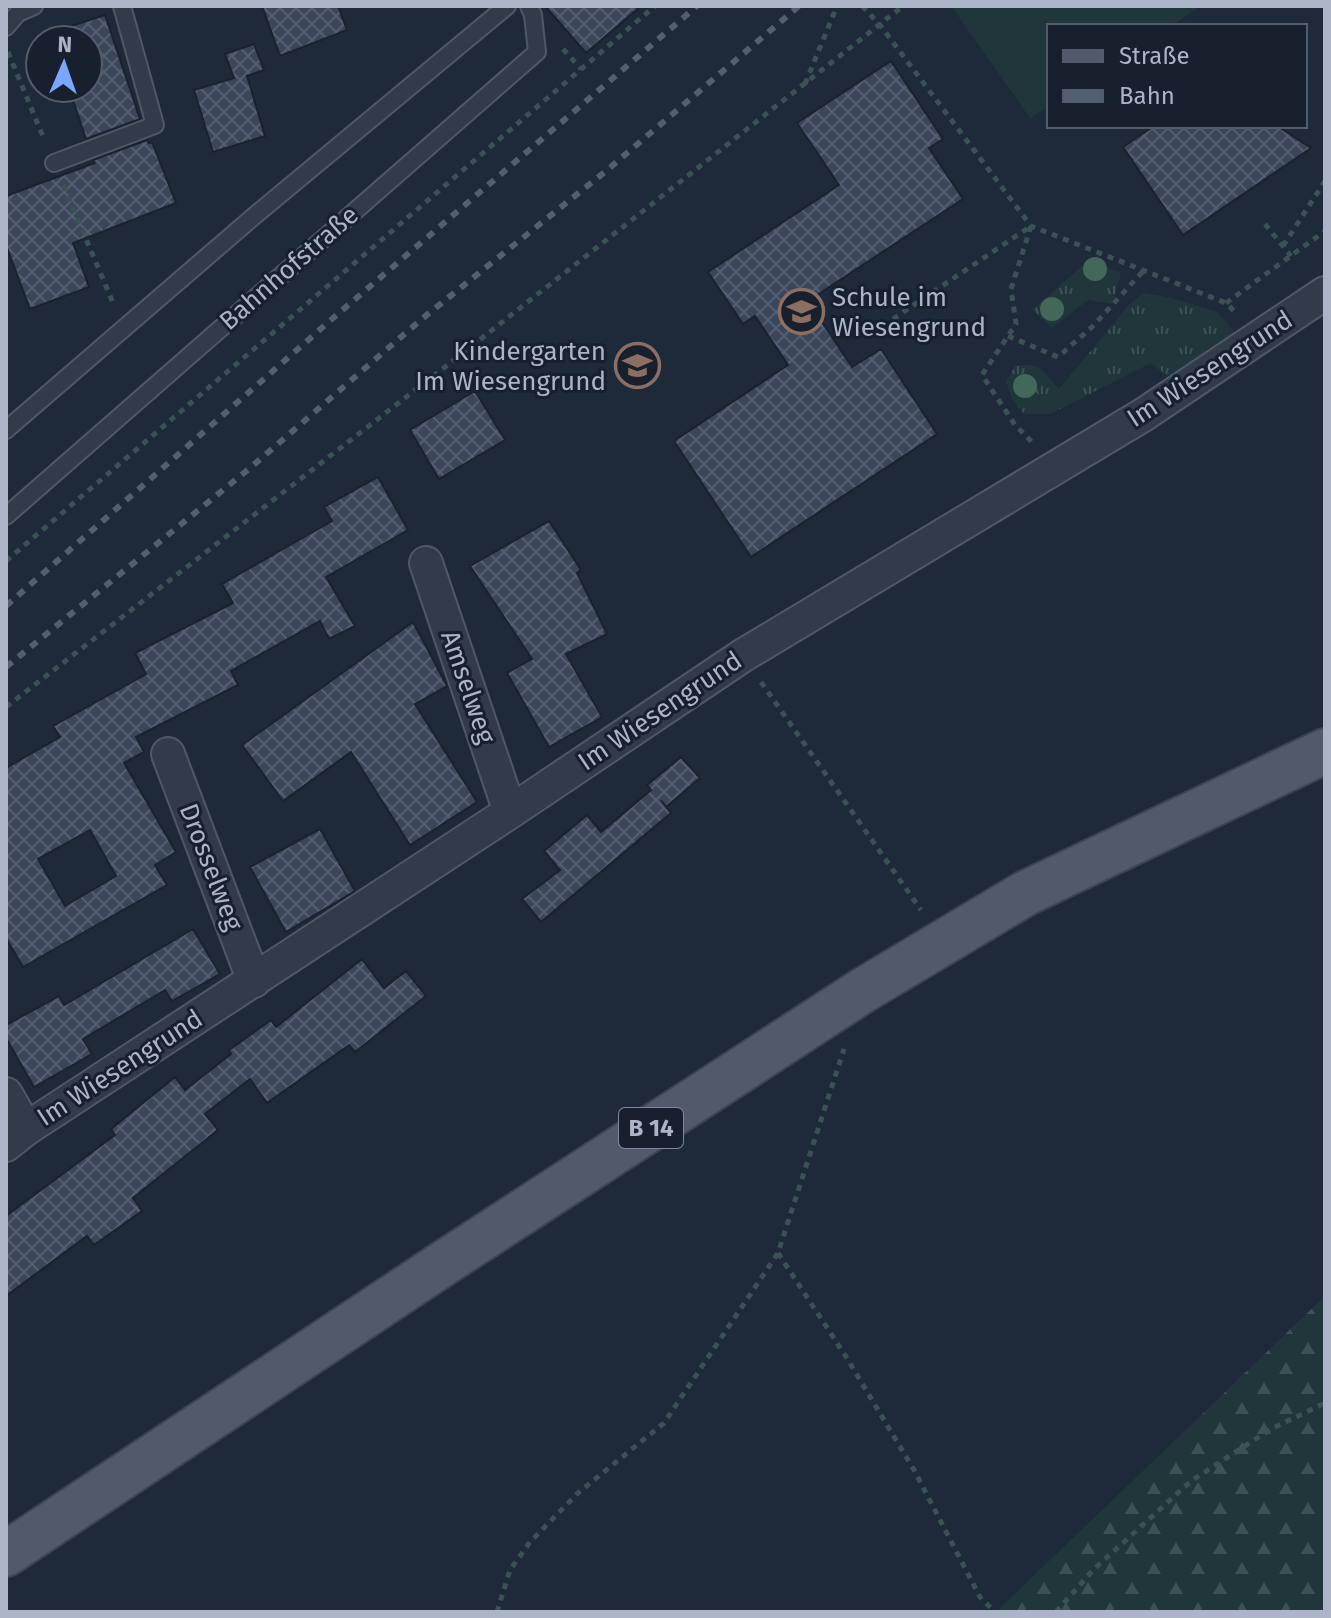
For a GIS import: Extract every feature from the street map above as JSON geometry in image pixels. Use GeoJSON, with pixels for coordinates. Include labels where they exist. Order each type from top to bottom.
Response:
{"type":"FeatureCollection","features":[{"type":"Feature","properties":{"kind":"main road","name":"B 14"},"geometry":{"type":"LineString","coordinates":[[6,1554],[444,1263],[862,991],[1026,893],[1325,751]]}},
{"type":"Feature","properties":{"kind":"street","name":"Im Wiesengrund"},"geometry":{"type":"LineString","coordinates":[[16,1137],[742,656],[1143,415],[1325,293]]}},
{"type":"Feature","properties":{"kind":"street","name":"Amselweg"},"geometry":{"type":"LineString","coordinates":[[426,563],[510,812]]}},
{"type":"Feature","properties":{"kind":"street","name":"Drosselweg"},"geometry":{"type":"LineString","coordinates":[[168,754],[254,981]]}},
{"type":"Feature","properties":{"kind":"street"},"geometry":{"type":"LineString","coordinates":[[6,1094],[16,1137]]}},
{"type":"Feature","properties":{"kind":"lane"},"geometry":{"type":"LineString","coordinates":[[6,27],[18,13],[34,6]]}},
{"type":"Feature","properties":{"kind":"lane"},"geometry":{"type":"LineString","coordinates":[[54,163],[155,125],[122,6]]}},
{"type":"Feature","properties":{"kind":"lane"},"geometry":{"type":"LineString","coordinates":[[6,430],[253,217],[507,6]]}},
{"type":"Feature","properties":{"kind":"lane","name":"Bahnhofstraße"},"geometry":{"type":"LineString","coordinates":[[6,516],[537,52],[531,11]]}},
{"type":"Feature","properties":{"kind":"path"},"geometry":{"type":"LineString","coordinates":[[6,561],[655,6]]}},
{"type":"Feature","properties":{"kind":"path"},"geometry":{"type":"LineString","coordinates":[[804,85],[837,6]]}},
{"type":"Feature","properties":{"kind":"path"},"geometry":{"type":"LineString","coordinates":[[862,6],[880,25],[1031,226],[1226,303],[1261,336]]}},
{"type":"Feature","properties":{"kind":"path"},"geometry":{"type":"LineString","coordinates":[[6,707],[903,6]]}},
{"type":"Feature","properties":{"kind":"path"},"geometry":{"type":"LineString","coordinates":[[1283,246],[1325,181]]}},
{"type":"Feature","properties":{"kind":"path"},"geometry":{"type":"LineString","coordinates":[[1265,224],[1291,256]]}},
{"type":"Feature","properties":{"kind":"path"},"geometry":{"type":"LineString","coordinates":[[893,319],[1031,226]]}},
{"type":"Feature","properties":{"kind":"path"},"geometry":{"type":"LineString","coordinates":[[1031,226],[1011,289],[1016,324],[982,375],[1015,425],[1056,466]]}},
{"type":"Feature","properties":{"kind":"path"},"geometry":{"type":"LineString","coordinates":[[1226,303],[1325,231]]}},
{"type":"Feature","properties":{"kind":"path"},"geometry":{"type":"LineString","coordinates":[[1008,336],[1058,357],[1093,326],[1145,269]]}},
{"type":"Feature","properties":{"kind":"path"},"geometry":{"type":"LineString","coordinates":[[742,656],[922,912]]}},
{"type":"Feature","properties":{"kind":"path"},"geometry":{"type":"LineString","coordinates":[[497,1612],[510,1570],[530,1542],[578,1493],[664,1423],[778,1253],[862,991]]}},
{"type":"Feature","properties":{"kind":"path"},"geometry":{"type":"LineString","coordinates":[[778,1253],[845,1355],[914,1470],[980,1597],[995,1612]]}},
{"type":"Feature","properties":{"kind":"path"},"geometry":{"type":"LineString","coordinates":[[1056,1612],[1093,1570],[1191,1481],[1271,1429],[1325,1403]]}},
{"type":"Feature","properties":{"kind":"green space"},"geometry":{"type":"Polygon","coordinates":[[[951,6],[1201,6],[1174,24],[1047,24],[1047,107],[1030,118],[951,6]]]}},
{"type":"Feature","properties":{"kind":"green space"},"geometry":{"type":"Polygon","coordinates":[[[1088,261],[1121,272],[1113,304],[1088,300],[1052,328],[1032,310],[1088,261]]]}},
{"type":"Feature","properties":{"kind":"green space"},"geometry":{"type":"Polygon","coordinates":[[[1143,293],[1216,311],[1236,333],[1170,378],[1151,363],[1050,414],[1024,414],[1012,399],[1006,381],[1015,366],[1036,367],[1059,389],[1128,306],[1143,293]]]}},
{"type":"Feature","properties":{"kind":"green space"},"geometry":{"type":"Polygon","coordinates":[[[1325,1296],[1325,1612],[996,1612],[1325,1296]]]}},
{"type":"Feature","properties":{"kind":"building"},"geometry":{"type":"Polygon","coordinates":[[[262,6],[338,6],[347,30],[280,56],[262,6]]]}},
{"type":"Feature","properties":{"kind":"building"},"geometry":{"type":"Polygon","coordinates":[[[545,6],[641,6],[586,53],[545,6]]]}},
{"type":"Feature","properties":{"kind":"building"},"geometry":{"type":"Polygon","coordinates":[[[105,15],[140,119],[86,139],[74,104],[104,104],[104,24],[78,24],[105,15]]]}},
{"type":"Feature","properties":{"kind":"building"},"geometry":{"type":"Polygon","coordinates":[[[254,44],[264,70],[247,76],[265,136],[213,152],[194,90],[234,78],[225,54],[254,44]]]}},
{"type":"Feature","properties":{"kind":"building","name":"Schule im Wiesengrund"},"geometry":{"type":"Polygon","coordinates":[[[891,61],[943,139],[929,148],[963,199],[808,301],[852,367],[881,349],[937,434],[751,557],[674,441],[788,365],[755,316],[743,324],[708,272],[839,185],[797,123],[891,61]]]}},
{"type":"Feature","properties":{"kind":"building"},"geometry":{"type":"Polygon","coordinates":[[[1151,128],[1280,128],[1311,148],[1183,235],[1123,147],[1151,128]]]}},
{"type":"Feature","properties":{"kind":"building"},"geometry":{"type":"Polygon","coordinates":[[[147,140],[152,142],[176,203],[73,243],[89,287],[30,309],[6,245],[6,196],[147,140]]]}},
{"type":"Feature","properties":{"kind":"building"},"geometry":{"type":"Polygon","coordinates":[[[475,391],[505,440],[439,479],[410,430],[475,391]]]}},
{"type":"Feature","properties":{"kind":"building"},"geometry":{"type":"Polygon","coordinates":[[[378,477],[408,530],[326,577],[355,626],[329,639],[320,621],[231,671],[238,685],[136,737],[144,752],[124,763],[176,852],[155,865],[167,885],[23,967],[6,938],[6,768],[60,737],[53,726],[146,674],[135,653],[233,603],[222,584],[332,521],[324,507],[378,477]],[[90,830],[38,859],[65,906],[116,876],[90,830]]]}},
{"type":"Feature","properties":{"kind":"building"},"geometry":{"type":"Polygon","coordinates":[[[549,521],[581,570],[577,573],[607,634],[566,654],[602,717],[549,747],[507,673],[532,659],[470,566],[549,521]]]}},
{"type":"Feature","properties":{"kind":"building"},"geometry":{"type":"Polygon","coordinates":[[[413,622],[447,686],[415,704],[477,802],[410,845],[351,752],[283,801],[242,745],[413,622]]]}},
{"type":"Feature","properties":{"kind":"building"},"geometry":{"type":"Polygon","coordinates":[[[681,757],[700,778],[666,807],[671,813],[541,922],[522,899],[560,870],[544,851],[587,815],[601,832],[651,790],[647,785],[681,757]]]}},
{"type":"Feature","properties":{"kind":"building"},"geometry":{"type":"Polygon","coordinates":[[[320,829],[355,891],[286,932],[250,867],[320,829]]]}},
{"type":"Feature","properties":{"kind":"building"},"geometry":{"type":"Polygon","coordinates":[[[193,929],[220,974],[172,1001],[165,990],[83,1039],[92,1054],[34,1087],[6,1038],[6,1025],[59,996],[64,1005],[193,929]]]}},
{"type":"Feature","properties":{"kind":"building"},"geometry":{"type":"Polygon","coordinates":[[[362,959],[384,988],[406,971],[426,996],[355,1052],[349,1045],[267,1103],[250,1079],[205,1114],[218,1130],[133,1198],[142,1211],[94,1245],[87,1236],[6,1296],[6,1216],[115,1135],[111,1129],[175,1077],[185,1090],[231,1054],[229,1050],[271,1020],[276,1027],[362,959]]]}},
{"type":"Feature","properties":{"kind":"railway"},"geometry":{"type":"LineString","coordinates":[[6,606],[332,319],[697,6]]}},
{"type":"Feature","properties":{"kind":"railway"},"geometry":{"type":"LineString","coordinates":[[6,667],[250,468],[423,318],[606,171],[799,6]]}},
{"type":"Feature","properties":{"kind":"place","name":"Schule im Wiesengrund"},"geometry":{"type":"Point","coordinates":[801,312]}},
{"type":"Feature","properties":{"kind":"place","name":"Kindergarten Im Wiesengrund"},"geometry":{"type":"Point","coordinates":[637,366]}}]}
